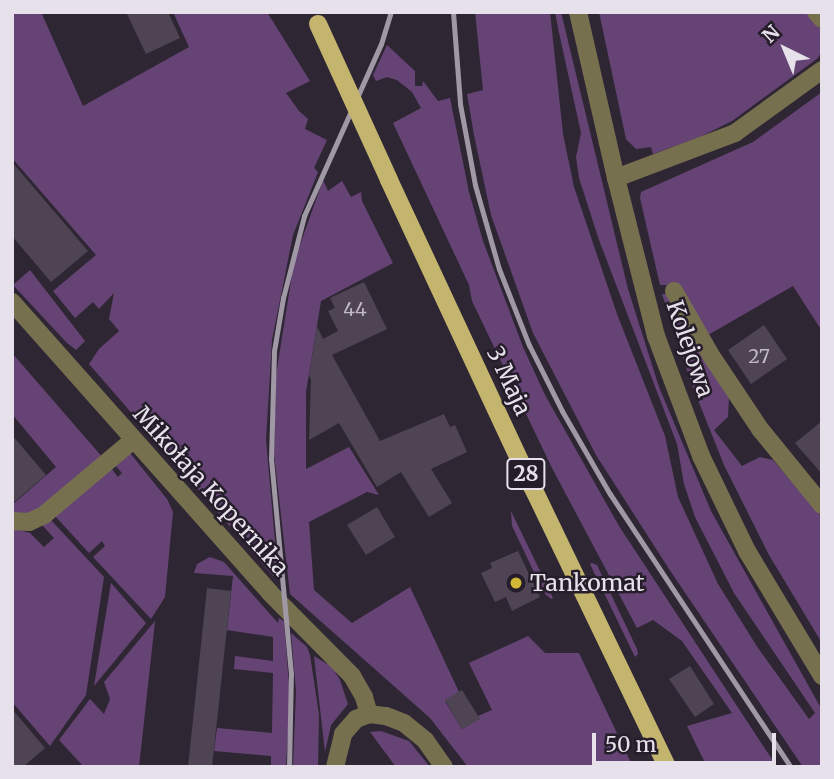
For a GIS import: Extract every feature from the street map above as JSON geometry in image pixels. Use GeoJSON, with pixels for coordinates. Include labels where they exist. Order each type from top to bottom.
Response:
{"type":"FeatureCollection","features":[{"type":"Feature","properties":{"kind":"main road","name":"3 Maja"},"geometry":{"type":"LineString","coordinates":[[316,18],[531,486],[667,767]]}},
{"type":"Feature","properties":{"kind":"street","name":"Kolejowa"},"geometry":{"type":"LineString","coordinates":[[578,12],[656,336],[701,456],[747,551],[822,676]]}},
{"type":"Feature","properties":{"kind":"street"},"geometry":{"type":"LineString","coordinates":[[816,12],[822,19]]}},
{"type":"Feature","properties":{"kind":"street"},"geometry":{"type":"LineString","coordinates":[[616,178],[736,133],[822,70]]}},
{"type":"Feature","properties":{"kind":"street","name":"Kolejowa"},"geometry":{"type":"LineString","coordinates":[[674,291],[712,357],[760,429],[822,505]]}},
{"type":"Feature","properties":{"kind":"street","name":"Mikołaja Kopernika"},"geometry":{"type":"LineString","coordinates":[[12,302],[270,593],[352,676],[364,697],[369,714]]}},
{"type":"Feature","properties":{"kind":"street"},"geometry":{"type":"LineString","coordinates":[[12,521],[29,522],[44,515],[133,440]]}},
{"type":"Feature","properties":{"kind":"street"},"geometry":{"type":"LineString","coordinates":[[335,767],[343,734],[356,719],[369,714],[386,716],[404,723],[425,740],[444,767]]}},
{"type":"Feature","properties":{"kind":"shaded area"},"geometry":{"type":"Polygon","coordinates":[[[12,12],[41,12],[83,106],[189,47],[173,12],[267,12],[310,81],[286,93],[308,119],[305,129],[327,140],[314,168],[318,172],[293,235],[272,340],[266,440],[278,575],[273,576],[89,364],[99,349],[119,331],[109,319],[114,293],[99,309],[93,302],[75,318],[53,291],[96,255],[12,158],[12,12]]]}},
{"type":"Feature","properties":{"kind":"shaded area"},"geometry":{"type":"Polygon","coordinates":[[[475,12],[550,12],[563,134],[574,187],[617,314],[665,436],[678,497],[718,584],[758,648],[809,719],[815,713],[734,593],[695,517],[684,484],[677,444],[599,240],[579,178],[576,157],[581,133],[555,12],[561,12],[628,289],[659,387],[711,511],[822,710],[822,767],[803,767],[669,569],[596,455],[533,333],[491,215],[474,135],[467,94],[483,90],[475,12]]]}},
{"type":"Feature","properties":{"kind":"shaded area"},"geometry":{"type":"Polygon","coordinates":[[[599,12],[808,12],[821,30],[822,50],[818,58],[732,121],[700,137],[653,154],[651,147],[636,149],[626,139],[599,12]]]}},
{"type":"Feature","properties":{"kind":"shaded area"},"geometry":{"type":"Polygon","coordinates":[[[387,45],[415,71],[415,86],[422,86],[423,81],[438,101],[450,98],[469,192],[483,241],[523,347],[545,395],[619,526],[777,767],[707,767],[687,726],[732,713],[682,641],[653,620],[637,628],[552,468],[472,301],[469,285],[393,123],[421,108],[412,92],[397,80],[387,77],[376,81],[373,75],[387,45]]]}},
{"type":"Feature","properties":{"kind":"shaded area"},"geometry":{"type":"Polygon","coordinates":[[[822,92],[822,331],[793,286],[708,335],[678,285],[660,285],[640,198],[641,192],[753,142],[822,92]]]}},
{"type":"Feature","properties":{"kind":"shaded area"},"geometry":{"type":"Polygon","coordinates":[[[323,180],[328,191],[342,181],[351,197],[361,192],[362,201],[393,263],[321,301],[306,392],[306,469],[349,447],[379,495],[367,492],[309,522],[314,590],[352,623],[410,587],[459,692],[445,701],[462,729],[479,719],[478,716],[492,710],[469,663],[528,636],[545,653],[579,653],[633,767],[468,767],[430,718],[290,594],[274,454],[276,375],[294,262],[323,180]]]}},
{"type":"Feature","properties":{"kind":"shaded area"},"geometry":{"type":"Polygon","coordinates":[[[30,270],[85,341],[76,350],[13,285],[30,270]]]}},
{"type":"Feature","properties":{"kind":"shaded area"},"geometry":{"type":"Polygon","coordinates":[[[662,294],[669,294],[729,397],[728,417],[714,430],[742,466],[760,457],[773,460],[822,517],[822,643],[769,555],[724,465],[692,385],[662,294]]]}},
{"type":"Feature","properties":{"kind":"shaded area"},"geometry":{"type":"Polygon","coordinates":[[[12,353],[104,459],[34,513],[12,514],[12,505],[56,467],[12,414],[12,353]]]}},
{"type":"Feature","properties":{"kind":"shaded area"},"geometry":{"type":"Polygon","coordinates":[[[130,453],[167,499],[173,512],[165,597],[151,619],[93,557],[105,546],[102,541],[89,553],[55,516],[111,468],[118,477],[122,473],[115,465],[130,453]]]}},
{"type":"Feature","properties":{"kind":"shaded area"},"geometry":{"type":"Polygon","coordinates":[[[511,511],[553,598],[551,599],[544,593],[512,526],[511,511]]]}},
{"type":"Feature","properties":{"kind":"shaded area"},"geometry":{"type":"Polygon","coordinates":[[[49,518],[104,577],[86,695],[50,746],[12,702],[12,528],[30,533],[44,547],[54,538],[41,524],[49,518]]]}},
{"type":"Feature","properties":{"kind":"shaded area"},"geometry":{"type":"Polygon","coordinates":[[[210,557],[224,562],[278,623],[279,618],[284,621],[290,698],[286,767],[271,767],[271,756],[214,751],[217,728],[272,733],[273,673],[234,669],[235,656],[273,661],[273,637],[227,630],[233,576],[194,573],[197,564],[210,557]]]}},
{"type":"Feature","properties":{"kind":"shaded area"},"geometry":{"type":"Polygon","coordinates":[[[590,564],[597,565],[637,649],[638,654],[635,657],[590,564]]]}},
{"type":"Feature","properties":{"kind":"shaded area"},"geometry":{"type":"Polygon","coordinates":[[[111,583],[146,623],[94,686],[111,583]]]}},
{"type":"Feature","properties":{"kind":"shaded area"},"geometry":{"type":"Polygon","coordinates":[[[155,621],[139,767],[84,767],[59,740],[90,699],[104,714],[110,699],[104,682],[155,621]]]}},
{"type":"Feature","properties":{"kind":"shaded area"},"geometry":{"type":"Polygon","coordinates":[[[291,633],[307,647],[310,655],[319,715],[318,767],[293,767],[296,691],[291,633]]]}},
{"type":"Feature","properties":{"kind":"shaded area"},"geometry":{"type":"Polygon","coordinates":[[[314,656],[332,667],[340,680],[348,704],[331,725],[325,752],[314,656]]]}},
{"type":"Feature","properties":{"kind":"shaded area"},"geometry":{"type":"Polygon","coordinates":[[[381,731],[409,741],[430,767],[396,767],[370,732],[381,731]]]}},
{"type":"Feature","properties":{"kind":"building"},"geometry":{"type":"Polygon","coordinates":[[[126,12],[168,12],[180,38],[146,54],[126,12]]]}},
{"type":"Feature","properties":{"kind":"building"},"geometry":{"type":"Polygon","coordinates":[[[12,162],[88,251],[51,282],[12,236],[12,162]]]}},
{"type":"Feature","properties":{"kind":"building"},"geometry":{"type":"Polygon","coordinates":[[[364,282],[387,329],[332,355],[380,441],[444,414],[450,427],[455,425],[467,452],[431,469],[452,503],[429,517],[401,472],[377,487],[339,423],[309,440],[309,375],[317,326],[323,339],[338,331],[328,311],[335,308],[330,298],[364,282]]]}},
{"type":"Feature","properties":{"kind":"building"},"geometry":{"type":"Polygon","coordinates":[[[764,325],[787,359],[751,384],[728,350],[764,325]]]}},
{"type":"Feature","properties":{"kind":"building"},"geometry":{"type":"Polygon","coordinates":[[[822,421],[822,474],[795,443],[822,421]]]}},
{"type":"Feature","properties":{"kind":"building"},"geometry":{"type":"Polygon","coordinates":[[[12,435],[46,475],[12,504],[12,435]]]}},
{"type":"Feature","properties":{"kind":"building"},"geometry":{"type":"Polygon","coordinates":[[[377,507],[395,537],[366,555],[347,525],[377,507]]]}},
{"type":"Feature","properties":{"kind":"building","name":"Tankomat"},"geometry":{"type":"Polygon","coordinates":[[[518,551],[540,597],[512,611],[506,597],[495,602],[481,573],[492,568],[490,563],[518,551]]]}},
{"type":"Feature","properties":{"kind":"building"},"geometry":{"type":"Polygon","coordinates":[[[207,588],[231,591],[212,767],[188,767],[207,588]]]}},
{"type":"Feature","properties":{"kind":"building"},"geometry":{"type":"Polygon","coordinates":[[[690,666],[714,704],[695,717],[669,679],[690,666]]]}},
{"type":"Feature","properties":{"kind":"building"},"geometry":{"type":"Polygon","coordinates":[[[462,690],[480,719],[462,729],[445,700],[462,690]]]}},
{"type":"Feature","properties":{"kind":"building"},"geometry":{"type":"Polygon","coordinates":[[[12,709],[45,748],[23,767],[12,767],[12,709]]]}},
{"type":"Feature","properties":{"kind":"railway"},"geometry":{"type":"LineString","coordinates":[[289,767],[291,674],[271,459],[274,351],[283,298],[304,216],[381,44],[391,12]]}},
{"type":"Feature","properties":{"kind":"railway"},"geometry":{"type":"LineString","coordinates":[[453,12],[460,104],[475,185],[499,269],[529,345],[562,411],[610,494],[791,767]]}},
{"type":"Feature","properties":{"kind":"place","name":"Tankomat"},"geometry":{"type":"Point","coordinates":[516,583]}}]}
